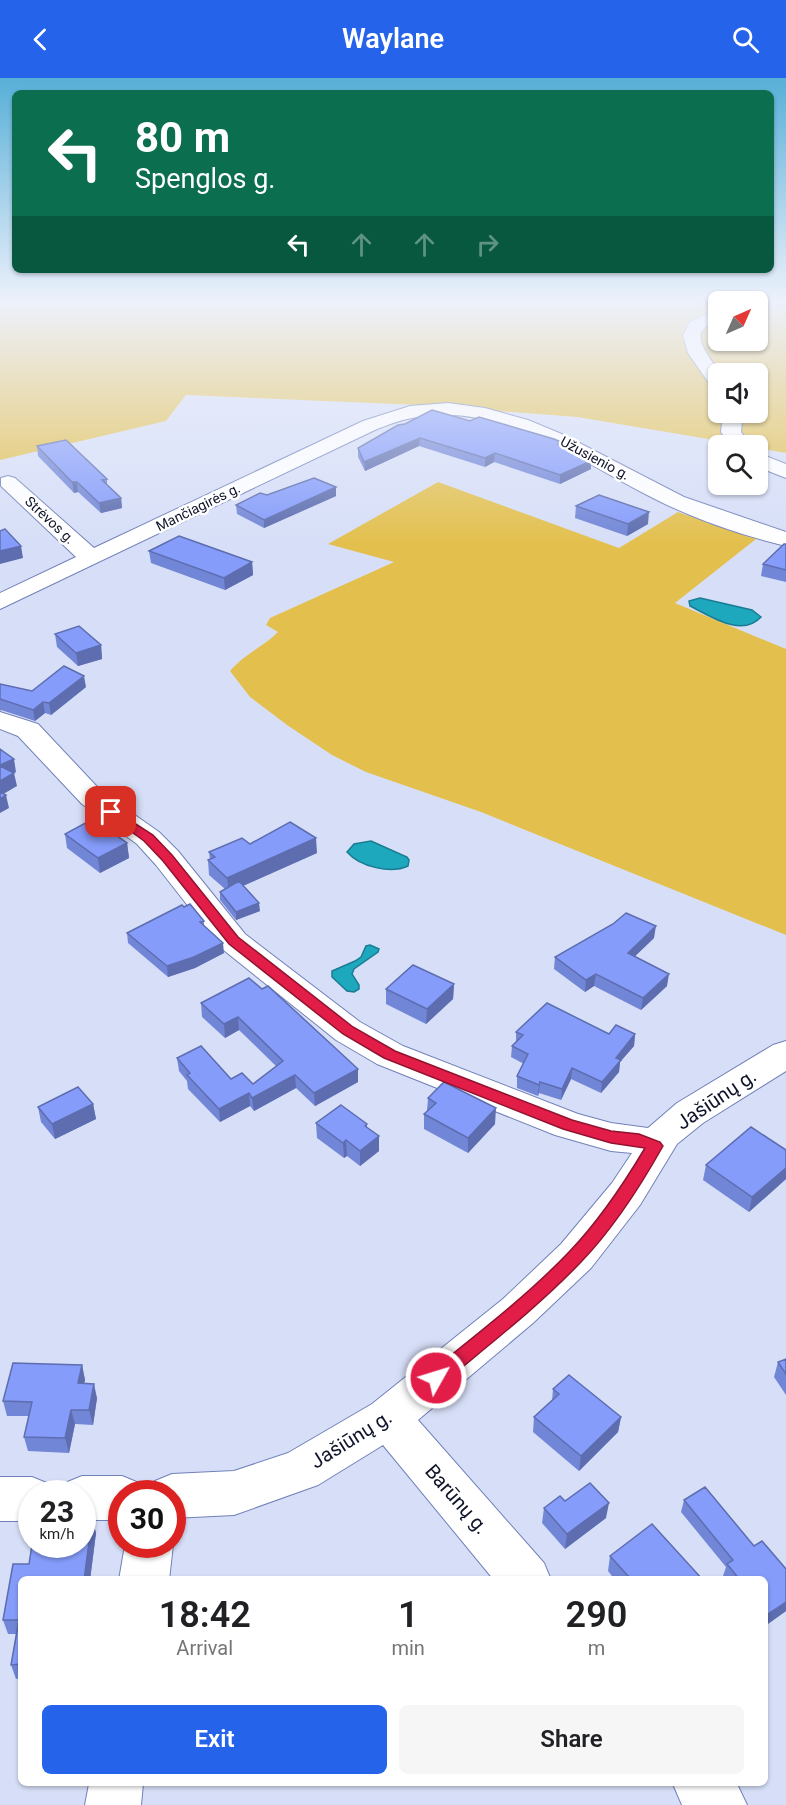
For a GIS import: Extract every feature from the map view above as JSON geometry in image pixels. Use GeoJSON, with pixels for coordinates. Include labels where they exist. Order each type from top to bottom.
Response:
{"type":"FeatureCollection","features":[{"type":"Feature","properties":{"kind":"street","name":"Užusienio g."},"geometry":{"type":"LineString","coordinates":[[397,414],[418,410],[453,411],[529,425],[580,448],[662,494],[696,510],[786,539]]}},
{"type":"Feature","properties":{"kind":"street","name":"Mančiagirės g."},"geometry":{"type":"LineString","coordinates":[[0,602],[397,414]]}},
{"type":"Feature","properties":{"kind":"street"},"geometry":{"type":"LineString","coordinates":[[768,464],[786,472]]}},
{"type":"Feature","properties":{"kind":"street","name":"Strėvos g."},"geometry":{"type":"LineString","coordinates":[[8,482],[91,558]]}},
{"type":"Feature","properties":{"kind":"street"},"geometry":{"type":"LineString","coordinates":[[0,720],[28,730],[92,798],[148,838],[233,940],[348,1030],[390,1055],[568,1125],[611,1137],[639,1140],[655,1146]]}},
{"type":"Feature","properties":{"kind":"street","name":"Jašiūnų g."},"geometry":{"type":"LineString","coordinates":[[186,1495],[234,1493],[302,1470],[388,1418],[518,1311],[576,1256],[626,1194],[664,1134],[690,1113],[786,1054]]}},
{"type":"Feature","properties":{"kind":"street","name":"Barūnų g."},"geometry":{"type":"LineString","coordinates":[[388,1418],[523,1576]]}},
{"type":"Feature","properties":{"kind":"street"},"geometry":{"type":"LineString","coordinates":[[0,1499],[18,1499]]}},
{"type":"Feature","properties":{"kind":"street"},"geometry":{"type":"LineString","coordinates":[[145,1576],[147,1558]]}},
{"type":"Feature","properties":{"kind":"street"},"geometry":{"type":"LineString","coordinates":[[113,1805],[116,1786]]}},
{"type":"Feature","properties":{"kind":"street"},"geometry":{"type":"LineString","coordinates":[[702,1786],[719,1805]]}},
{"type":"Feature","properties":{"kind":"shaded area"},"geometry":{"type":"Polygon","coordinates":[[[0,382],[708,382],[708,423],[768,423],[768,382],[786,382],[786,453],[768,450],[768,435],[708,435],[708,439],[577,417],[419,405],[186,395],[166,421],[0,460],[0,382]]]}},
{"type":"Feature","properties":{"kind":"shaded area"},"geometry":{"type":"Polygon","coordinates":[[[438,482],[619,548],[678,512],[756,539],[675,603],[786,649],[786,935],[481,812],[366,772],[332,755],[287,725],[250,697],[230,671],[278,632],[266,625],[270,618],[394,562],[328,544],[438,482]]]}},
{"type":"Feature","properties":{"kind":"water"},"geometry":{"type":"Polygon","coordinates":[[[700,598],[752,610],[761,617],[745,626],[726,623],[690,606],[689,601],[700,598]]]}},
{"type":"Feature","properties":{"kind":"water"},"geometry":{"type":"Polygon","coordinates":[[[371,841],[407,857],[408,866],[393,869],[376,868],[360,862],[347,852],[354,844],[371,841]]]}},
{"type":"Feature","properties":{"kind":"water"},"geometry":{"type":"Polygon","coordinates":[[[370,945],[379,949],[378,952],[354,969],[352,974],[359,989],[354,992],[347,991],[332,977],[332,971],[361,957],[366,946],[370,945]]]}},
{"type":"Feature","properties":{"kind":"building"},"geometry":{"type":"Polygon","coordinates":[[[432,410],[470,421],[479,417],[554,439],[561,442],[558,444],[589,457],[586,459],[591,461],[560,475],[495,453],[485,458],[420,438],[364,462],[358,448],[398,425],[405,424],[432,410]]]}},
{"type":"Feature","properties":{"kind":"building"},"geometry":{"type":"Polygon","coordinates":[[[66,440],[107,479],[102,480],[121,498],[99,503],[77,482],[72,482],[37,446],[66,440]]]}},
{"type":"Feature","properties":{"kind":"building"},"geometry":{"type":"Polygon","coordinates":[[[314,478],[336,487],[264,520],[236,505],[260,493],[267,495],[314,478]]]}},
{"type":"Feature","properties":{"kind":"building"},"geometry":{"type":"Polygon","coordinates":[[[599,495],[649,512],[628,524],[576,506],[599,495]]]}},
{"type":"Feature","properties":{"kind":"building"},"geometry":{"type":"Polygon","coordinates":[[[5,529],[21,546],[0,551],[0,531],[5,529]]]}},
{"type":"Feature","properties":{"kind":"building"},"geometry":{"type":"Polygon","coordinates":[[[179,536],[252,562],[224,578],[149,551],[179,536]]]}},
{"type":"Feature","properties":{"kind":"building"},"geometry":{"type":"Polygon","coordinates":[[[786,544],[786,570],[763,564],[786,544]]]}},
{"type":"Feature","properties":{"kind":"building"},"geometry":{"type":"Polygon","coordinates":[[[79,626],[101,645],[76,653],[55,634],[79,626]]]}},
{"type":"Feature","properties":{"kind":"building"},"geometry":{"type":"Polygon","coordinates":[[[64,666],[84,676],[49,703],[43,702],[33,710],[0,699],[0,684],[32,691],[64,666]]]}},
{"type":"Feature","properties":{"kind":"building"},"geometry":{"type":"Polygon","coordinates":[[[0,749],[14,759],[0,765],[0,749]]]}},
{"type":"Feature","properties":{"kind":"building"},"geometry":{"type":"Polygon","coordinates":[[[0,766],[14,773],[0,781],[0,766]]]}},
{"type":"Feature","properties":{"kind":"building"},"geometry":{"type":"Polygon","coordinates":[[[93,819],[127,843],[98,858],[65,834],[93,819]]]}},
{"type":"Feature","properties":{"kind":"building"},"geometry":{"type":"Polygon","coordinates":[[[290,822],[316,838],[227,878],[208,860],[215,857],[209,852],[242,838],[250,844],[290,822]]]}},
{"type":"Feature","properties":{"kind":"building"},"geometry":{"type":"Polygon","coordinates":[[[239,881],[259,903],[236,912],[220,892],[239,881]]]}},
{"type":"Feature","properties":{"kind":"building"},"geometry":{"type":"Polygon","coordinates":[[[190,904],[204,921],[200,922],[223,943],[194,957],[167,966],[127,933],[182,905],[184,907],[190,904]]]}},
{"type":"Feature","properties":{"kind":"building"},"geometry":{"type":"Polygon","coordinates":[[[626,913],[656,926],[628,953],[669,974],[643,998],[596,974],[586,980],[555,957],[613,924],[626,913]]]}},
{"type":"Feature","properties":{"kind":"building"},"geometry":{"type":"Polygon","coordinates":[[[413,965],[454,984],[427,1009],[386,989],[413,965]]]}},
{"type":"Feature","properties":{"kind":"building"},"geometry":{"type":"Polygon","coordinates":[[[249,978],[262,989],[268,986],[358,1069],[314,1093],[295,1075],[252,1098],[249,1093],[219,1109],[187,1075],[190,1073],[177,1058],[201,1046],[231,1079],[242,1073],[253,1084],[283,1061],[238,1017],[224,1024],[201,1003],[249,978]]]}},
{"type":"Feature","properties":{"kind":"building"},"geometry":{"type":"Polygon","coordinates":[[[547,1003],[609,1034],[616,1025],[635,1034],[616,1058],[621,1060],[602,1082],[572,1068],[562,1089],[540,1082],[539,1085],[517,1076],[528,1054],[512,1046],[523,1035],[516,1032],[547,1003]]]}},
{"type":"Feature","properties":{"kind":"building"},"geometry":{"type":"Polygon","coordinates":[[[444,1082],[496,1108],[468,1138],[424,1114],[436,1103],[428,1098],[444,1082]]]}},
{"type":"Feature","properties":{"kind":"building"},"geometry":{"type":"Polygon","coordinates":[[[78,1087],[93,1104],[52,1124],[38,1107],[78,1087]]]}},
{"type":"Feature","properties":{"kind":"building"},"geometry":{"type":"Polygon","coordinates":[[[341,1105],[379,1136],[360,1151],[346,1140],[343,1143],[316,1123],[341,1105]]]}},
{"type":"Feature","properties":{"kind":"building"},"geometry":{"type":"Polygon","coordinates":[[[751,1127],[786,1150],[786,1168],[752,1197],[706,1165],[751,1127]]]}},
{"type":"Feature","properties":{"kind":"building"},"geometry":{"type":"Polygon","coordinates":[[[786,1359],[786,1374],[778,1362],[786,1359]]]}},
{"type":"Feature","properties":{"kind":"building"},"geometry":{"type":"Polygon","coordinates":[[[13,1363],[82,1365],[78,1383],[94,1384],[89,1410],[71,1410],[65,1438],[24,1437],[32,1402],[3,1401],[13,1363]]]}},
{"type":"Feature","properties":{"kind":"building"},"geometry":{"type":"Polygon","coordinates":[[[569,1375],[621,1417],[581,1456],[534,1417],[559,1394],[553,1389],[569,1375]]]}},
{"type":"Feature","properties":{"kind":"building"},"geometry":{"type":"Polygon","coordinates":[[[590,1483],[609,1503],[567,1534],[544,1508],[560,1496],[565,1501],[590,1483]]]}},
{"type":"Feature","properties":{"kind":"building"},"geometry":{"type":"Polygon","coordinates":[[[705,1487],[754,1546],[762,1541],[786,1569],[786,1602],[768,1614],[768,1576],[737,1576],[727,1564],[733,1560],[684,1500],[705,1487]]]}},
{"type":"Feature","properties":{"kind":"building"},"geometry":{"type":"Polygon","coordinates":[[[652,1524],[699,1576],[628,1576],[610,1556],[652,1524]]]}},
{"type":"Feature","properties":{"kind":"building"},"geometry":{"type":"Polygon","coordinates":[[[30,1558],[87,1558],[85,1576],[18,1576],[18,1620],[3,1620],[13,1564],[29,1564],[30,1558]]]}},
{"type":"Feature","properties":{"kind":"building"},"geometry":{"type":"Polygon","coordinates":[[[18,1626],[18,1664],[11,1665],[18,1626]]]}},
{"type":"Feature","properties":{"kind":"route"},"geometry":{"type":"LineString","coordinates":[[111,812],[148,838],[233,940],[348,1030],[390,1055],[568,1125],[611,1137],[639,1140],[655,1146],[626,1194],[576,1256],[518,1311],[436,1378]]}}]}
